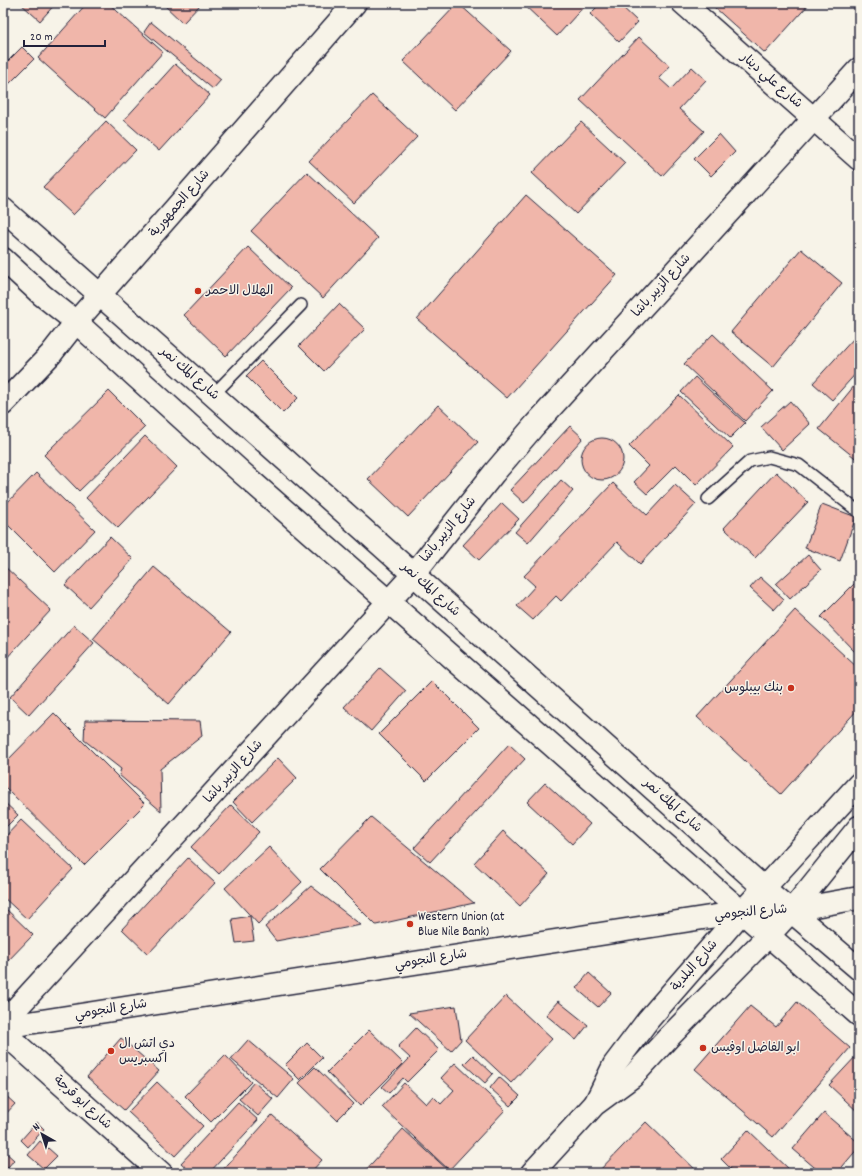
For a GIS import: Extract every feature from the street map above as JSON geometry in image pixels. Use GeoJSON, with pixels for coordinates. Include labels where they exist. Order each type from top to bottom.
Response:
{"type":"FeatureCollection","features":[{"type":"Feature","properties":{"kind":"main road","name":"شارع الجمهورية"},"geometry":{"type":"LineString","coordinates":[[3,404],[51,354],[76,322],[355,3]]}},
{"type":"Feature","properties":{"kind":"main road","name":"شارع علي دينار"},"geometry":{"type":"LineString","coordinates":[[683,3],[859,159]]}},
{"type":"Feature","properties":{"kind":"main road","name":"شارع الزبير باشا"},"geometry":{"type":"LineString","coordinates":[[3,1022],[389,602],[413,575],[494,473],[534,426],[859,69]]}},
{"type":"Feature","properties":{"kind":"main road","name":"شارع المك نمر"},"geometry":{"type":"LineString","coordinates":[[3,209],[764,888],[792,910],[859,969]]}},
{"type":"Feature","properties":{"kind":"main road"},"geometry":{"type":"LineString","coordinates":[[3,259],[42,295],[76,322],[241,472],[859,1015]]}},
{"type":"Feature","properties":{"kind":"main road","name":"شارع البلدية"},"geometry":{"type":"LineString","coordinates":[[594,1105],[614,1065],[648,1020],[742,912],[859,784]]}},
{"type":"Feature","properties":{"kind":"main road","name":"شارع البلدية"},"geometry":{"type":"LineString","coordinates":[[532,1173],[594,1105],[632,1077],[769,935],[792,910],[859,826]]}},
{"type":"Feature","properties":{"kind":"main road","name":"شارع النجومي"},"geometry":{"type":"LineString","coordinates":[[3,1027],[742,912],[792,910],[859,898]]}},
{"type":"Feature","properties":{"kind":"main road","name":"شارع ابو قرجة"},"geometry":{"type":"LineString","coordinates":[[3,1032],[161,1173]]}},
{"type":"Feature","properties":{"kind":"lane"},"geometry":{"type":"LineString","coordinates":[[213,395],[300,305]]}},
{"type":"Feature","properties":{"kind":"lane"},"geometry":{"type":"LineString","coordinates":[[708,499],[750,461],[769,456],[799,465],[859,512]]}},
{"type":"Feature","properties":{"kind":"building"},"geometry":{"type":"Polygon","coordinates":[[[20,3],[56,3],[40,21],[20,3]]]}},
{"type":"Feature","properties":{"kind":"building"},"geometry":{"type":"Polygon","coordinates":[[[87,3],[108,3],[163,52],[105,118],[38,58],[87,3]]]}},
{"type":"Feature","properties":{"kind":"building"},"geometry":{"type":"Polygon","coordinates":[[[162,3],[202,3],[183,23],[162,3]]]}},
{"type":"Feature","properties":{"kind":"building"},"geometry":{"type":"Polygon","coordinates":[[[458,3],[511,51],[455,110],[403,61],[458,3]]]}},
{"type":"Feature","properties":{"kind":"building"},"geometry":{"type":"Polygon","coordinates":[[[522,3],[587,3],[557,36],[522,3]]]}},
{"type":"Feature","properties":{"kind":"building"},"geometry":{"type":"Polygon","coordinates":[[[601,3],[618,3],[638,22],[619,42],[590,14],[601,3]]]}},
{"type":"Feature","properties":{"kind":"building"},"geometry":{"type":"Polygon","coordinates":[[[716,3],[810,3],[765,53],[713,6],[716,3]]]}},
{"type":"Feature","properties":{"kind":"building"},"geometry":{"type":"Polygon","coordinates":[[[151,22],[221,80],[213,89],[144,32],[151,22]]]}},
{"type":"Feature","properties":{"kind":"building"},"geometry":{"type":"Polygon","coordinates":[[[639,37],[670,66],[659,78],[671,89],[692,67],[706,80],[679,109],[704,131],[662,176],[580,100],[639,37]]]}},
{"type":"Feature","properties":{"kind":"building"},"geometry":{"type":"Polygon","coordinates":[[[22,47],[34,59],[7,86],[3,82],[3,66],[22,47]]]}},
{"type":"Feature","properties":{"kind":"building"},"geometry":{"type":"Polygon","coordinates":[[[175,64],[210,95],[159,151],[124,120],[175,64]]]}},
{"type":"Feature","properties":{"kind":"building"},"geometry":{"type":"Polygon","coordinates":[[[372,95],[417,137],[354,203],[309,161],[372,95]]]}},
{"type":"Feature","properties":{"kind":"building"},"geometry":{"type":"Polygon","coordinates":[[[106,121],[136,150],[73,215],[43,187],[106,121]]]}},
{"type":"Feature","properties":{"kind":"building"},"geometry":{"type":"Polygon","coordinates":[[[581,122],[625,163],[576,214],[532,173],[581,122]]]}},
{"type":"Feature","properties":{"kind":"building"},"geometry":{"type":"Polygon","coordinates":[[[719,134],[735,152],[711,176],[694,159],[719,134]]]}},
{"type":"Feature","properties":{"kind":"building"},"geometry":{"type":"Polygon","coordinates":[[[307,172],[378,238],[323,298],[251,231],[307,172]]]}},
{"type":"Feature","properties":{"kind":"building"},"geometry":{"type":"Polygon","coordinates":[[[526,195],[617,275],[507,398],[417,319],[526,195]]]}},
{"type":"Feature","properties":{"kind":"building"},"geometry":{"type":"Polygon","coordinates":[[[248,247],[291,288],[226,356],[184,315],[248,247]]]}},
{"type":"Feature","properties":{"kind":"building"},"geometry":{"type":"Polygon","coordinates":[[[801,249],[842,283],[773,367],[731,332],[801,249]]]}},
{"type":"Feature","properties":{"kind":"building"},"geometry":{"type":"Polygon","coordinates":[[[339,304],[365,329],[324,371],[299,346],[339,304]]]}},
{"type":"Feature","properties":{"kind":"building"},"geometry":{"type":"Polygon","coordinates":[[[713,334],[773,391],[745,421],[684,364],[713,334]]]}},
{"type":"Feature","properties":{"kind":"building"},"geometry":{"type":"Polygon","coordinates":[[[855,337],[859,340],[859,370],[832,400],[813,383],[855,337]]]}},
{"type":"Feature","properties":{"kind":"building"},"geometry":{"type":"Polygon","coordinates":[[[261,361],[298,398],[283,413],[246,376],[261,361]]]}},
{"type":"Feature","properties":{"kind":"building"},"geometry":{"type":"Polygon","coordinates":[[[695,377],[745,423],[730,438],[681,392],[695,377]]]}},
{"type":"Feature","properties":{"kind":"building"},"geometry":{"type":"Polygon","coordinates":[[[859,380],[859,461],[819,429],[859,380]]]}},
{"type":"Feature","properties":{"kind":"building"},"geometry":{"type":"Polygon","coordinates":[[[109,391],[145,427],[79,491],[44,455],[109,391]]]}},
{"type":"Feature","properties":{"kind":"building"},"geometry":{"type":"Polygon","coordinates":[[[679,395],[733,447],[696,485],[676,465],[647,494],[634,482],[649,466],[629,446],[679,395]]]}},
{"type":"Feature","properties":{"kind":"building"},"geometry":{"type":"Polygon","coordinates":[[[790,401],[810,424],[782,450],[761,427],[790,401]]]}},
{"type":"Feature","properties":{"kind":"building"},"geometry":{"type":"Polygon","coordinates":[[[438,405],[478,442],[408,517],[368,479],[438,405]]]}},
{"type":"Feature","properties":{"kind":"building"},"geometry":{"type":"Polygon","coordinates":[[[570,426],[583,438],[524,503],[510,490],[570,426]]]}},
{"type":"Feature","properties":{"kind":"building"},"geometry":{"type":"Polygon","coordinates":[[[145,436],[177,467],[118,528],[86,498],[145,436]]]}},
{"type":"Feature","properties":{"kind":"building"},"geometry":{"type":"Polygon","coordinates":[[[598,438],[606,438],[614,441],[620,447],[623,459],[620,471],[614,477],[606,480],[598,480],[590,477],[584,471],[581,463],[581,455],[584,447],[590,441],[598,438]]]}},
{"type":"Feature","properties":{"kind":"building"},"geometry":{"type":"Polygon","coordinates":[[[776,472],[808,502],[755,558],[724,528],[776,472]]]}},
{"type":"Feature","properties":{"kind":"building"},"geometry":{"type":"Polygon","coordinates":[[[36,473],[95,530],[55,572],[3,520],[3,507],[36,473]]]}},
{"type":"Feature","properties":{"kind":"building"},"geometry":{"type":"Polygon","coordinates":[[[561,480],[573,491],[528,543],[515,532],[561,480]]]}},
{"type":"Feature","properties":{"kind":"building"},"geometry":{"type":"Polygon","coordinates":[[[613,483],[647,515],[675,485],[696,504],[640,564],[617,542],[561,601],[556,596],[533,620],[517,606],[535,586],[524,576],[613,483]]]}},
{"type":"Feature","properties":{"kind":"building"},"geometry":{"type":"Polygon","coordinates":[[[502,503],[519,519],[479,560],[463,545],[502,503]]]}},
{"type":"Feature","properties":{"kind":"building"},"geometry":{"type":"Polygon","coordinates":[[[822,504],[856,517],[840,561],[805,548],[822,504]]]}},
{"type":"Feature","properties":{"kind":"building"},"geometry":{"type":"Polygon","coordinates":[[[110,537],[133,559],[89,607],[65,585],[110,537]]]}},
{"type":"Feature","properties":{"kind":"building"},"geometry":{"type":"Polygon","coordinates":[[[808,555],[821,570],[790,599],[776,584],[808,555]]]}},
{"type":"Feature","properties":{"kind":"building"},"geometry":{"type":"Polygon","coordinates":[[[3,565],[51,610],[3,662],[3,565]]]}},
{"type":"Feature","properties":{"kind":"building"},"geometry":{"type":"Polygon","coordinates":[[[154,567],[231,632],[169,704],[93,639],[154,567]]]}},
{"type":"Feature","properties":{"kind":"building"},"geometry":{"type":"Polygon","coordinates":[[[760,577],[784,599],[774,610],[750,588],[760,577]]]}},
{"type":"Feature","properties":{"kind":"building"},"geometry":{"type":"Polygon","coordinates":[[[859,579],[859,650],[856,653],[821,617],[859,579]]]}},
{"type":"Feature","properties":{"kind":"building","name":"بنك بيبلوس"},"geometry":{"type":"Polygon","coordinates":[[[795,610],[859,669],[859,708],[781,794],[697,717],[795,610]]]}},
{"type":"Feature","properties":{"kind":"building"},"geometry":{"type":"Polygon","coordinates":[[[74,625],[94,643],[29,715],[10,697],[74,625]]]}},
{"type":"Feature","properties":{"kind":"building"},"geometry":{"type":"Polygon","coordinates":[[[380,668],[406,691],[371,731],[344,707],[380,668]]]}},
{"type":"Feature","properties":{"kind":"building"},"geometry":{"type":"Polygon","coordinates":[[[432,681],[479,728],[426,781],[379,734],[432,681]]]}},
{"type":"Feature","properties":{"kind":"building"},"geometry":{"type":"Polygon","coordinates":[[[54,713],[145,804],[84,865],[3,785],[3,765],[54,713]]]}},
{"type":"Feature","properties":{"kind":"building"},"geometry":{"type":"Polygon","coordinates":[[[85,720],[200,721],[202,736],[160,769],[161,811],[119,775],[121,769],[84,740],[85,720]]]}},
{"type":"Feature","properties":{"kind":"building"},"geometry":{"type":"Polygon","coordinates":[[[509,744],[525,759],[430,862],[414,848],[509,744]]]}},
{"type":"Feature","properties":{"kind":"building"},"geometry":{"type":"Polygon","coordinates":[[[278,758],[297,778],[252,822],[233,802],[278,758]]]}},
{"type":"Feature","properties":{"kind":"building"},"geometry":{"type":"Polygon","coordinates":[[[545,783],[590,824],[572,844],[527,802],[545,783]]]}},
{"type":"Feature","properties":{"kind":"building"},"geometry":{"type":"Polygon","coordinates":[[[3,801],[18,815],[3,830],[3,801]]]}},
{"type":"Feature","properties":{"kind":"building"},"geometry":{"type":"Polygon","coordinates":[[[231,805],[259,832],[219,874],[191,847],[231,805]]]}},
{"type":"Feature","properties":{"kind":"building"},"geometry":{"type":"Polygon","coordinates":[[[371,817],[474,903],[376,925],[320,869],[371,817]]]}},
{"type":"Feature","properties":{"kind":"building"},"geometry":{"type":"Polygon","coordinates":[[[21,820],[73,869],[27,919],[3,897],[3,839],[21,820]]]}},
{"type":"Feature","properties":{"kind":"building"},"geometry":{"type":"Polygon","coordinates":[[[503,831],[549,874],[520,906],[474,863],[503,831]]]}},
{"type":"Feature","properties":{"kind":"building"},"geometry":{"type":"Polygon","coordinates":[[[269,847],[302,882],[258,924],[225,888],[269,847]]]}},
{"type":"Feature","properties":{"kind":"building"},"geometry":{"type":"Polygon","coordinates":[[[188,858],[215,883],[148,954],[122,929],[188,858]]]}},
{"type":"Feature","properties":{"kind":"building"},"geometry":{"type":"Polygon","coordinates":[[[311,886],[361,925],[276,941],[265,927],[311,886]]]}},
{"type":"Feature","properties":{"kind":"building"},"geometry":{"type":"Polygon","coordinates":[[[3,906],[33,935],[3,966],[3,906]]]}},
{"type":"Feature","properties":{"kind":"building"},"geometry":{"type":"Polygon","coordinates":[[[250,916],[254,941],[236,943],[232,919],[250,916]]]}},
{"type":"Feature","properties":{"kind":"building"},"geometry":{"type":"Polygon","coordinates":[[[589,973],[611,993],[598,1007],[576,988],[589,973]]]}},
{"type":"Feature","properties":{"kind":"building"},"geometry":{"type":"Polygon","coordinates":[[[506,996],[552,1039],[511,1083],[465,1040],[506,996]]]}},
{"type":"Feature","properties":{"kind":"building"},"geometry":{"type":"Polygon","coordinates":[[[558,1001],[588,1025],[576,1040],[546,1015],[558,1001]]]}},
{"type":"Feature","properties":{"kind":"building"},"geometry":{"type":"Polygon","coordinates":[[[797,1002],[850,1048],[773,1137],[695,1069],[750,1006],[776,1027],[797,1002]]]}},
{"type":"Feature","properties":{"kind":"building"},"geometry":{"type":"Polygon","coordinates":[[[456,1006],[461,1040],[451,1051],[409,1013],[456,1006]]]}},
{"type":"Feature","properties":{"kind":"building"},"geometry":{"type":"Polygon","coordinates":[[[416,1028],[439,1050],[407,1082],[403,1078],[389,1093],[382,1087],[410,1058],[398,1047],[416,1028]]]}},
{"type":"Feature","properties":{"kind":"building"},"geometry":{"type":"Polygon","coordinates":[[[369,1030],[403,1063],[360,1106],[327,1072],[369,1030]]]}},
{"type":"Feature","properties":{"kind":"building"},"geometry":{"type":"Polygon","coordinates":[[[121,1038],[159,1071],[124,1110],[87,1077],[121,1038]]]}},
{"type":"Feature","properties":{"kind":"building"},"geometry":{"type":"Polygon","coordinates":[[[248,1040],[294,1079],[278,1098],[231,1059],[248,1040]]]}},
{"type":"Feature","properties":{"kind":"building"},"geometry":{"type":"Polygon","coordinates":[[[307,1043],[322,1058],[300,1080],[285,1065],[307,1043]]]}},
{"type":"Feature","properties":{"kind":"building"},"geometry":{"type":"Polygon","coordinates":[[[858,1054],[859,1055],[859,1113],[829,1085],[858,1054]]]}},
{"type":"Feature","properties":{"kind":"building"},"geometry":{"type":"Polygon","coordinates":[[[225,1055],[251,1082],[211,1122],[185,1096],[225,1055]]]}},
{"type":"Feature","properties":{"kind":"building"},"geometry":{"type":"Polygon","coordinates":[[[473,1055],[493,1074],[485,1083],[464,1064],[473,1055]]]}},
{"type":"Feature","properties":{"kind":"building"},"geometry":{"type":"Polygon","coordinates":[[[455,1063],[505,1110],[449,1170],[382,1107],[404,1083],[426,1104],[433,1096],[441,1104],[454,1090],[441,1078],[455,1063]]]}},
{"type":"Feature","properties":{"kind":"building"},"geometry":{"type":"Polygon","coordinates":[[[315,1067],[353,1104],[337,1120],[299,1083],[315,1067]]]}},
{"type":"Feature","properties":{"kind":"building"},"geometry":{"type":"Polygon","coordinates":[[[499,1077],[520,1096],[510,1106],[490,1088],[499,1077]]]}},
{"type":"Feature","properties":{"kind":"building"},"geometry":{"type":"Polygon","coordinates":[[[157,1082],[203,1126],[175,1156],[128,1112],[157,1082]]]}},
{"type":"Feature","properties":{"kind":"building"},"geometry":{"type":"Polygon","coordinates":[[[254,1082],[273,1099],[258,1116],[239,1099],[254,1082]]]}},
{"type":"Feature","properties":{"kind":"building"},"geometry":{"type":"Polygon","coordinates":[[[3,1093],[15,1104],[3,1117],[3,1093]]]}},
{"type":"Feature","properties":{"kind":"building"},"geometry":{"type":"Polygon","coordinates":[[[238,1102],[258,1120],[209,1173],[192,1173],[181,1163],[238,1102]]]}},
{"type":"Feature","properties":{"kind":"building"},"geometry":{"type":"Polygon","coordinates":[[[824,1113],[859,1143],[859,1147],[837,1173],[821,1173],[793,1149],[824,1113]]]}},
{"type":"Feature","properties":{"kind":"building"},"geometry":{"type":"Polygon","coordinates":[[[272,1115],[322,1160],[310,1173],[220,1173],[272,1115]]]}},
{"type":"Feature","properties":{"kind":"building"},"geometry":{"type":"Polygon","coordinates":[[[37,1122],[44,1129],[28,1147],[21,1140],[37,1122]]]}},
{"type":"Feature","properties":{"kind":"building"},"geometry":{"type":"Polygon","coordinates":[[[646,1122],[699,1173],[597,1173],[646,1122]]]}},
{"type":"Feature","properties":{"kind":"building"},"geometry":{"type":"Polygon","coordinates":[[[403,1129],[449,1171],[448,1173],[363,1173],[403,1129]]]}},
{"type":"Feature","properties":{"kind":"building"},"geometry":{"type":"Polygon","coordinates":[[[748,1130],[790,1170],[787,1173],[735,1173],[721,1159],[748,1130]]]}},
{"type":"Feature","properties":{"kind":"building"},"geometry":{"type":"Polygon","coordinates":[[[40,1141],[57,1156],[44,1169],[28,1155],[40,1141]]]}},
{"type":"Feature","properties":{"kind":"building"},"geometry":{"type":"Polygon","coordinates":[[[3,1150],[14,1160],[3,1173],[3,1150]]]}},
{"type":"Feature","properties":{"kind":"place","name":"الهلال الاحمر"},"geometry":{"type":"Point","coordinates":[198,291]}},
{"type":"Feature","properties":{"kind":"place","name":"بنك بيبلوس"},"geometry":{"type":"Point","coordinates":[791,688]}},
{"type":"Feature","properties":{"kind":"place","name":"Western Union (at Blue Nile Bank)"},"geometry":{"type":"Point","coordinates":[410,924]}},
{"type":"Feature","properties":{"kind":"place","name":"ابو الفاضل اوفيس"},"geometry":{"type":"Point","coordinates":[703,1048]}},
{"type":"Feature","properties":{"kind":"place","name":"دي اتش ال اكسبريس"},"geometry":{"type":"Point","coordinates":[111,1051]}}]}
